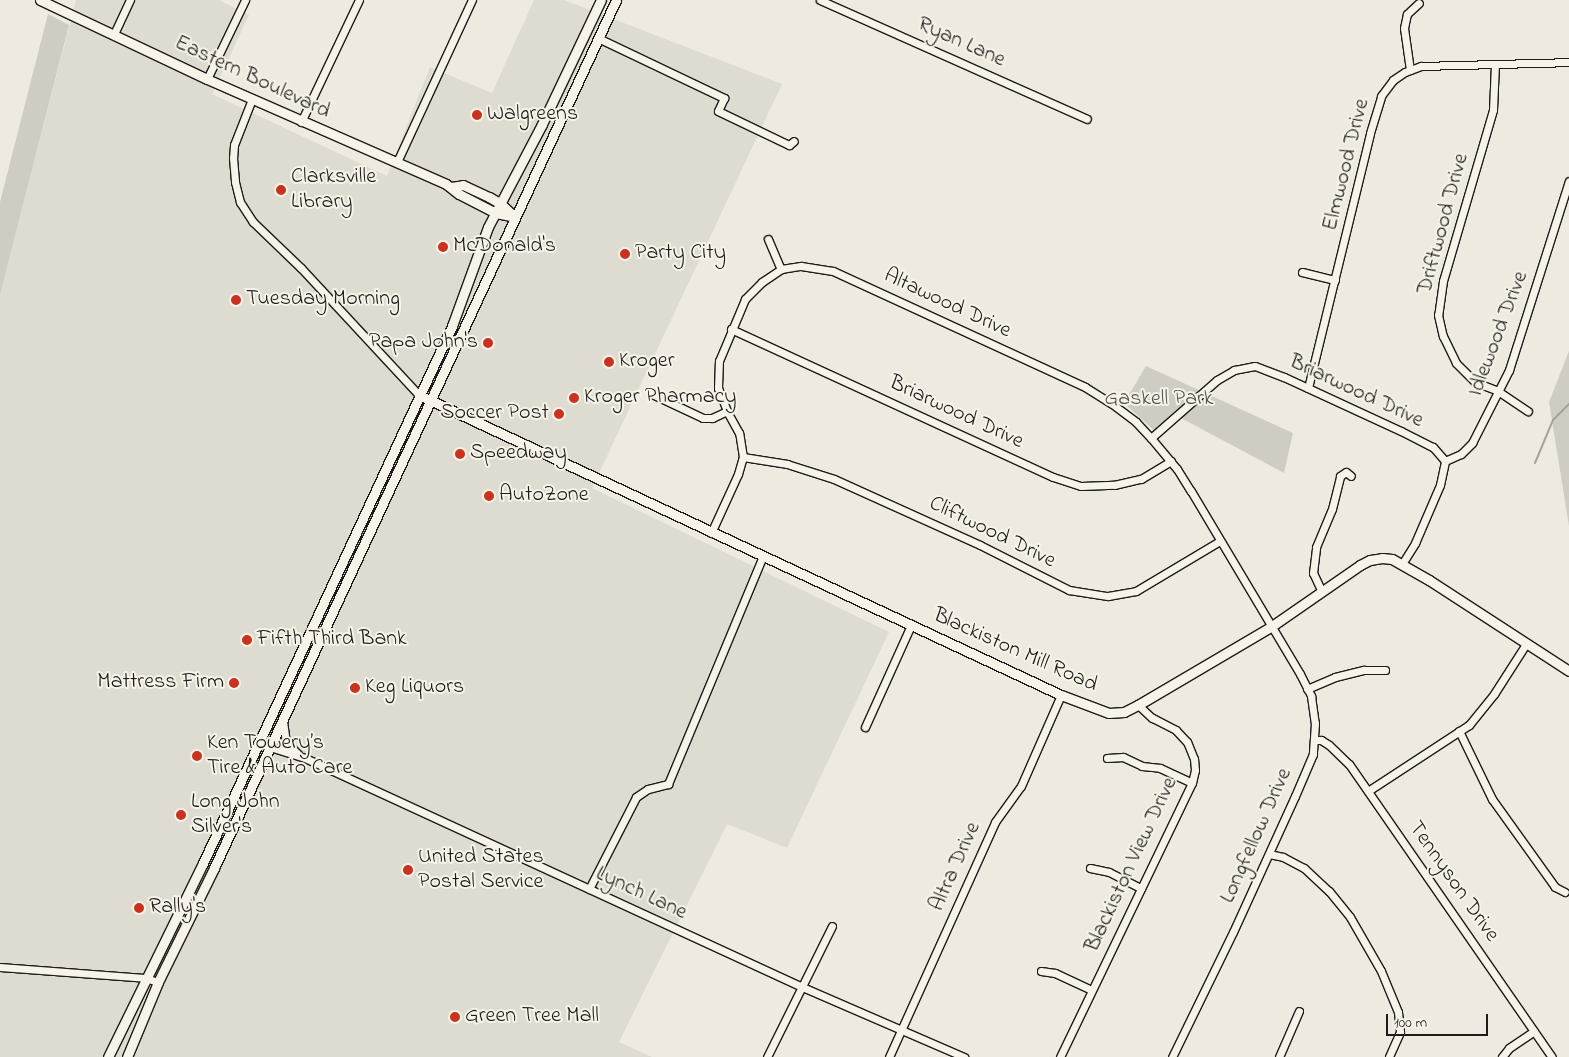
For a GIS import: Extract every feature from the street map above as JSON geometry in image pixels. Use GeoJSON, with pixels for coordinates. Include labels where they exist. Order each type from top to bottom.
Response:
{"type":"FeatureCollection","features":[{"type":"Feature","properties":{"kind":"main road"},"geometry":{"type":"LineString","coordinates":[[108,1057],[202,863],[452,326],[472,266],[496,213],[542,124],[601,0]]}},
{"type":"Feature","properties":{"kind":"main road"},"geometry":{"type":"LineString","coordinates":[[127,1057],[158,982],[270,747],[616,0]]}},
{"type":"Feature","properties":{"kind":"main road","name":"Eastern Boulevard"},"geometry":{"type":"LineString","coordinates":[[42,1],[207,79],[451,187],[459,194],[496,213],[515,217]]}},
{"type":"Feature","properties":{"kind":"main road","name":"Eastern Boulevard"},"geometry":{"type":"LineString","coordinates":[[451,187],[463,185],[501,204],[515,217]]}},
{"type":"Feature","properties":{"kind":"main road","name":"Blackiston Mill Road"},"geometry":{"type":"LineString","coordinates":[[419,395],[430,402],[1061,695],[1111,714],[1124,712],[1138,706],[1272,626],[1370,560],[1389,558],[1402,564],[1569,672]]}},
{"type":"Feature","properties":{"kind":"street"},"geometry":{"type":"LineString","coordinates":[[114,34],[130,0]]}},
{"type":"Feature","properties":{"kind":"street"},"geometry":{"type":"LineString","coordinates":[[207,79],[245,0]]}},
{"type":"Feature","properties":{"kind":"street"},"geometry":{"type":"LineString","coordinates":[[302,122],[359,0]]}},
{"type":"Feature","properties":{"kind":"street"},"geometry":{"type":"LineString","coordinates":[[397,162],[472,0]]}},
{"type":"Feature","properties":{"kind":"street","name":"Ryan Lane"},"geometry":{"type":"LineString","coordinates":[[820,0],[1087,119]]}},
{"type":"Feature","properties":{"kind":"street"},"geometry":{"type":"LineString","coordinates":[[1410,70],[1404,28],[1407,14],[1419,3]]}},
{"type":"Feature","properties":{"kind":"street"},"geometry":{"type":"LineString","coordinates":[[598,38],[724,98],[718,111],[789,146],[794,141]]}},
{"type":"Feature","properties":{"kind":"street","name":"Elmwood Drive"},"geometry":{"type":"LineString","coordinates":[[1308,388],[1381,96],[1393,80],[1421,66],[1569,62]]}},
{"type":"Feature","properties":{"kind":"street","name":"Driftwood Drive"},"geometry":{"type":"LineString","coordinates":[[1495,64],[1493,110],[1442,281],[1438,315],[1443,336],[1456,363],[1475,382],[1498,391],[1528,411]]}},
{"type":"Feature","properties":{"kind":"street"},"geometry":{"type":"LineString","coordinates":[[252,99],[234,145],[235,182],[240,202],[254,222],[301,268],[419,395]]}},
{"type":"Feature","properties":{"kind":"street","name":"Idlewood Drive"},"geometry":{"type":"LineString","coordinates":[[1445,461],[1461,454],[1472,443],[1498,391],[1523,330],[1569,181]]}},
{"type":"Feature","properties":{"kind":"street"},"geometry":{"type":"LineString","coordinates":[[768,239],[781,269]]}},
{"type":"Feature","properties":{"kind":"street","name":"Altawood Drive"},"geometry":{"type":"LineString","coordinates":[[743,457],[739,434],[726,411],[718,388],[717,375],[722,349],[745,299],[762,282],[781,269],[801,266],[833,271],[1085,387],[1111,403],[1136,422],[1171,461],[1272,626]]}},
{"type":"Feature","properties":{"kind":"street"},"geometry":{"type":"LineString","coordinates":[[1302,272],[1335,280]]}},
{"type":"Feature","properties":{"kind":"street","name":"Briarwood Drive"},"geometry":{"type":"LineString","coordinates":[[731,329],[1053,477],[1081,486],[1114,484],[1141,479],[1171,461]]}},
{"type":"Feature","properties":{"kind":"street","name":"Briarwood Drive"},"geometry":{"type":"LineString","coordinates":[[1151,438],[1204,390],[1234,370],[1255,366],[1308,388],[1433,447],[1445,461]]}},
{"type":"Feature","properties":{"kind":"street"},"geometry":{"type":"LineString","coordinates":[[652,394],[703,418],[712,418],[726,411]]}},
{"type":"Feature","properties":{"kind":"street"},"geometry":{"type":"LineString","coordinates":[[711,532],[738,474],[743,457]]}},
{"type":"Feature","properties":{"kind":"street","name":"Cliftwood Drive"},"geometry":{"type":"LineString","coordinates":[[743,457],[787,464],[834,479],[980,545],[1069,590],[1108,596],[1136,591],[1220,540]]}},
{"type":"Feature","properties":{"kind":"street"},"geometry":{"type":"LineString","coordinates":[[1402,564],[1415,543],[1440,485],[1445,461]]}},
{"type":"Feature","properties":{"kind":"street"},"geometry":{"type":"LineString","coordinates":[[1322,592],[1315,581],[1316,547],[1332,510],[1340,476],[1346,472],[1351,476]]}},
{"type":"Feature","properties":{"kind":"street"},"geometry":{"type":"LineString","coordinates":[[589,889],[636,797],[648,789],[668,784],[762,556]]}},
{"type":"Feature","properties":{"kind":"street"},"geometry":{"type":"LineString","coordinates":[[865,727],[911,625]]}},
{"type":"Feature","properties":{"kind":"street","name":"Longfellow Drive"},"geometry":{"type":"LineString","coordinates":[[1172,1057],[1313,754],[1314,723],[1308,689],[1272,626]]}},
{"type":"Feature","properties":{"kind":"street"},"geometry":{"type":"LineString","coordinates":[[1368,792],[1459,731],[1478,715],[1526,644]]}},
{"type":"Feature","properties":{"kind":"street"},"geometry":{"type":"LineString","coordinates":[[1308,689],[1335,677],[1364,670],[1385,670]]}},
{"type":"Feature","properties":{"kind":"street","name":"Altra Drive"},"geometry":{"type":"LineString","coordinates":[[889,1057],[995,822],[1021,786],[1061,695]]}},
{"type":"Feature","properties":{"kind":"street","name":"Blackiston View Drive"},"geometry":{"type":"LineString","coordinates":[[1060,1057],[1192,783],[1194,764],[1187,742],[1176,730],[1152,718],[1138,706]]}},
{"type":"Feature","properties":{"kind":"street","name":"Lynch Lane"},"geometry":{"type":"LineString","coordinates":[[284,716],[283,727],[286,742],[305,758]]}},
{"type":"Feature","properties":{"kind":"street"},"geometry":{"type":"LineString","coordinates":[[1459,731],[1492,800],[1555,887],[1565,892]]}},
{"type":"Feature","properties":{"kind":"street","name":"Tennyson Drive"},"geometry":{"type":"LineString","coordinates":[[1314,740],[1321,740],[1349,764],[1552,1057]]}},
{"type":"Feature","properties":{"kind":"street","name":"Lynch Lane"},"geometry":{"type":"LineString","coordinates":[[257,743],[305,758],[800,986],[964,1057]]}},
{"type":"Feature","properties":{"kind":"street"},"geometry":{"type":"LineString","coordinates":[[1107,758],[1122,757],[1142,766],[1160,768],[1192,783]]}},
{"type":"Feature","properties":{"kind":"street"},"geometry":{"type":"LineString","coordinates":[[1268,854],[1283,857],[1304,868],[1329,891],[1350,917],[1381,971],[1398,1012],[1400,1032],[1389,1057]]}},
{"type":"Feature","properties":{"kind":"street"},"geometry":{"type":"LineString","coordinates":[[1090,868],[1108,872],[1141,888]]}},
{"type":"Feature","properties":{"kind":"street"},"geometry":{"type":"LineString","coordinates":[[767,1057],[800,986],[832,926]]}},
{"type":"Feature","properties":{"kind":"street"},"geometry":{"type":"LineString","coordinates":[[0,967],[145,978],[158,982]]}},
{"type":"Feature","properties":{"kind":"street"},"geometry":{"type":"LineString","coordinates":[[1042,971],[1055,973],[1091,990]]}},
{"type":"Feature","properties":{"kind":"street"},"geometry":{"type":"LineString","coordinates":[[1279,1057],[1299,1011]]}},
{"type":"Feature","properties":{"kind":"street"},"geometry":{"type":"LineString","coordinates":[[1502,1057],[1509,1048],[1534,1031]]}},
{"type":"Feature","properties":{"kind":"shaded area"},"geometry":{"type":"Polygon","coordinates":[[[76,0],[219,0],[249,15],[212,94],[387,176],[430,67],[492,93],[534,0],[564,0],[782,84],[592,488],[889,632],[787,848],[727,824],[619,1042],[652,1057],[0,1057],[0,295],[76,0]]]}},
{"type":"Feature","properties":{"kind":"green space"},"geometry":{"type":"Polygon","coordinates":[[[48,14],[69,25],[0,295],[0,202],[48,14]]]}},
{"type":"Feature","properties":{"kind":"green space"},"geometry":{"type":"Polygon","coordinates":[[[1569,351],[1569,526],[1549,402],[1569,351]]]}},
{"type":"Feature","properties":{"kind":"green space","name":"Gaskell Park"},"geometry":{"type":"Polygon","coordinates":[[[1146,366],[1293,433],[1284,473],[1181,418],[1160,436],[1124,403],[1146,366]]]}},
{"type":"Feature","properties":{"kind":"waterway"},"geometry":{"type":"LineString","coordinates":[[1535,463],[1553,420],[1569,404]]}},
{"type":"Feature","properties":{"kind":"place","name":"Walgreens"},"geometry":{"type":"Point","coordinates":[477,115]}},
{"type":"Feature","properties":{"kind":"place","name":"Clarksville Library"},"geometry":{"type":"Point","coordinates":[281,190]}},
{"type":"Feature","properties":{"kind":"place","name":"McDonald's"},"geometry":{"type":"Point","coordinates":[443,247]}},
{"type":"Feature","properties":{"kind":"place","name":"Party City"},"geometry":{"type":"Point","coordinates":[625,254]}},
{"type":"Feature","properties":{"kind":"place","name":"Tuesday Morning"},"geometry":{"type":"Point","coordinates":[236,300]}},
{"type":"Feature","properties":{"kind":"place","name":"Papa John's"},"geometry":{"type":"Point","coordinates":[488,343]}},
{"type":"Feature","properties":{"kind":"place","name":"Kroger"},"geometry":{"type":"Point","coordinates":[609,362]}},
{"type":"Feature","properties":{"kind":"place","name":"Kroger Pharmacy"},"geometry":{"type":"Point","coordinates":[574,398]}},
{"type":"Feature","properties":{"kind":"place","name":"Soccer Post"},"geometry":{"type":"Point","coordinates":[559,414]}},
{"type":"Feature","properties":{"kind":"place","name":"Speedway"},"geometry":{"type":"Point","coordinates":[460,454]}},
{"type":"Feature","properties":{"kind":"place","name":"AutoZone"},"geometry":{"type":"Point","coordinates":[489,496]}},
{"type":"Feature","properties":{"kind":"place","name":"Fifth Third Bank"},"geometry":{"type":"Point","coordinates":[247,640]}},
{"type":"Feature","properties":{"kind":"place","name":"Mattress Firm"},"geometry":{"type":"Point","coordinates":[234,683]}},
{"type":"Feature","properties":{"kind":"place","name":"Keg Liquors"},"geometry":{"type":"Point","coordinates":[355,688]}},
{"type":"Feature","properties":{"kind":"place","name":"Ken Towery’s Tire & Auto Care"},"geometry":{"type":"Point","coordinates":[197,756]}},
{"type":"Feature","properties":{"kind":"place","name":"Long John Silver's"},"geometry":{"type":"Point","coordinates":[181,815]}},
{"type":"Feature","properties":{"kind":"place","name":"United States Postal Service"},"geometry":{"type":"Point","coordinates":[408,870]}},
{"type":"Feature","properties":{"kind":"place","name":"Rally's"},"geometry":{"type":"Point","coordinates":[139,908]}},
{"type":"Feature","properties":{"kind":"place","name":"Green Tree Mall"},"geometry":{"type":"Point","coordinates":[455,1017]}}]}
